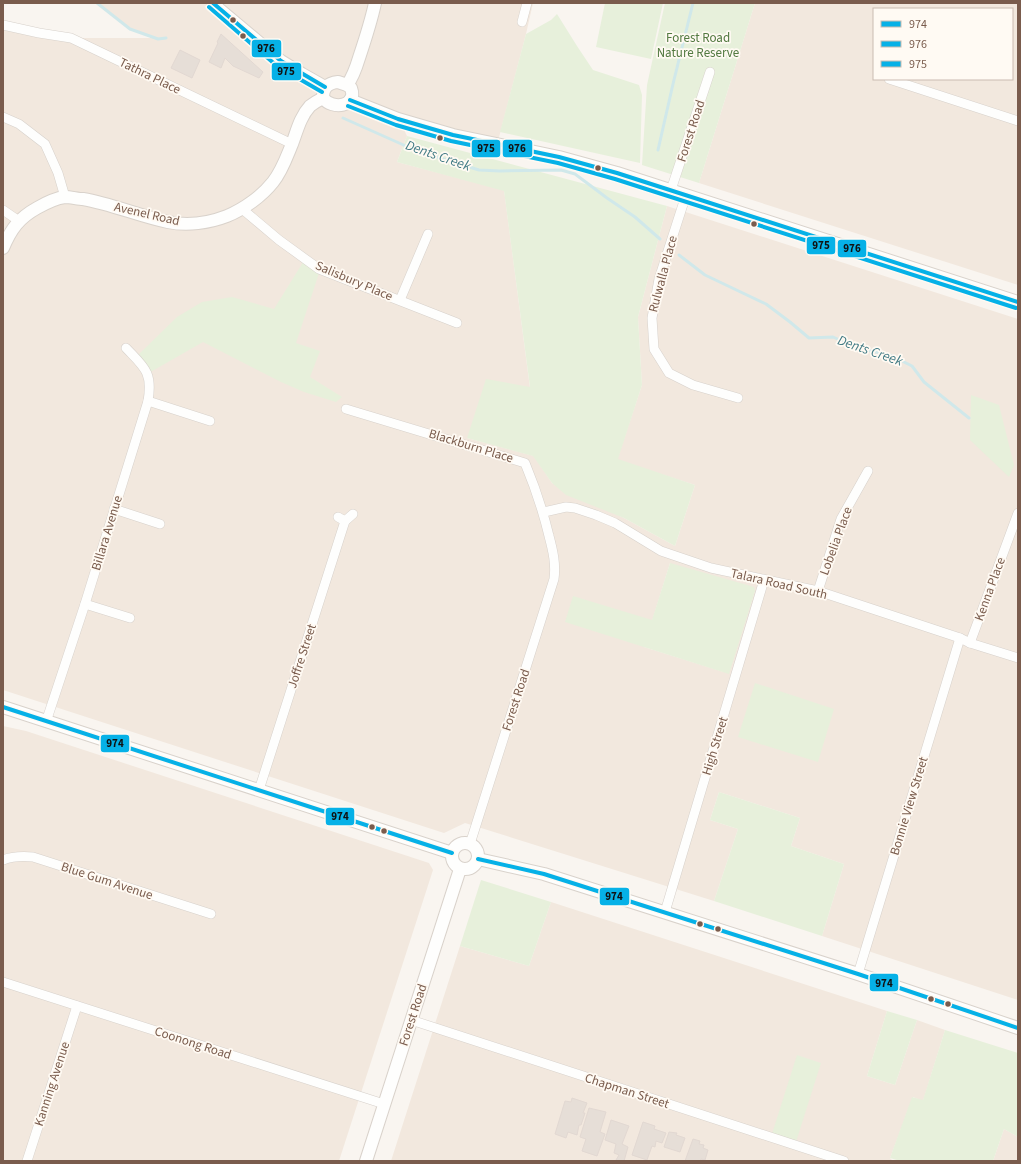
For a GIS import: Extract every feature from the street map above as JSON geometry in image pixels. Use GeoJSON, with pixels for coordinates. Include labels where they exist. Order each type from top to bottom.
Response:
{"type":"FeatureCollection","features":[{"type":"Feature","properties":{"kind":"street"},"geometry":{"type":"LineString","coordinates":[[213,3],[219,10],[281,61],[302,74],[324,92],[326,102],[332,105],[343,105],[350,100],[352,96],[351,88],[338,82],[331,83],[324,92]]}},
{"type":"Feature","properties":{"kind":"street"},"geometry":{"type":"LineString","coordinates":[[347,85],[352,79],[372,19],[375,3]]}},
{"type":"Feature","properties":{"kind":"street"},"geometry":{"type":"LineString","coordinates":[[522,22],[527,3]]}},
{"type":"Feature","properties":{"kind":"street","name":"Tathra Place"},"geometry":{"type":"LineString","coordinates":[[3,25],[71,38],[292,144]]}},
{"type":"Feature","properties":{"kind":"street","name":"Forest Road"},"geometry":{"type":"LineString","coordinates":[[671,190],[710,72]]}},
{"type":"Feature","properties":{"kind":"street"},"geometry":{"type":"LineString","coordinates":[[892,80],[1018,121]]}},
{"type":"Feature","properties":{"kind":"street","name":"Avenel Road"},"geometry":{"type":"LineString","coordinates":[[3,248],[8,235],[19,220],[44,204],[65,197],[98,202],[132,213],[168,222],[199,223],[228,216],[256,199],[274,182],[292,144],[300,120],[310,106],[324,92]]}},
{"type":"Feature","properties":{"kind":"street"},"geometry":{"type":"LineString","coordinates":[[350,100],[398,119],[453,135],[581,162],[686,194],[1018,302]]}},
{"type":"Feature","properties":{"kind":"street"},"geometry":{"type":"LineString","coordinates":[[3,117],[18,124],[45,144],[58,173],[65,197]]}},
{"type":"Feature","properties":{"kind":"street","name":"Rulwalla Place"},"geometry":{"type":"LineString","coordinates":[[686,194],[659,279],[652,318],[654,349],[669,373],[693,385],[738,398]]}},
{"type":"Feature","properties":{"kind":"street","name":"Salisbury Place"},"geometry":{"type":"LineString","coordinates":[[242,208],[279,240],[319,269],[457,323]]}},
{"type":"Feature","properties":{"kind":"street"},"geometry":{"type":"LineString","coordinates":[[3,210],[19,220]]}},
{"type":"Feature","properties":{"kind":"street"},"geometry":{"type":"LineString","coordinates":[[400,300],[428,234]]}},
{"type":"Feature","properties":{"kind":"street","name":"Billara Avenue"},"geometry":{"type":"LineString","coordinates":[[46,722],[85,604],[150,393],[150,379],[144,368],[126,348]]}},
{"type":"Feature","properties":{"kind":"street"},"geometry":{"type":"LineString","coordinates":[[148,401],[210,421]]}},
{"type":"Feature","properties":{"kind":"street","name":"Blackburn Place"},"geometry":{"type":"LineString","coordinates":[[346,408],[525,462],[544,512],[554,555],[554,580]]}},
{"type":"Feature","properties":{"kind":"street","name":"Lobelia Place"},"geometry":{"type":"LineString","coordinates":[[818,591],[841,518],[868,471]]}},
{"type":"Feature","properties":{"kind":"street","name":"Talara Road South"},"geometry":{"type":"LineString","coordinates":[[544,512],[561,508],[575,508],[607,519],[668,554],[711,568],[818,591],[1018,658]]}},
{"type":"Feature","properties":{"kind":"street"},"geometry":{"type":"LineString","coordinates":[[114,509],[160,524]]}},
{"type":"Feature","properties":{"kind":"street","name":"Kenna Place"},"geometry":{"type":"LineString","coordinates":[[970,643],[1018,513]]}},
{"type":"Feature","properties":{"kind":"street","name":"Joffre Street"},"geometry":{"type":"LineString","coordinates":[[259,790],[342,519],[353,514]]}},
{"type":"Feature","properties":{"kind":"street","name":"Forest Road"},"geometry":{"type":"LineString","coordinates":[[470,844],[554,580]]}},
{"type":"Feature","properties":{"kind":"street","name":"High Street"},"geometry":{"type":"LineString","coordinates":[[665,912],[764,580]]}},
{"type":"Feature","properties":{"kind":"street"},"geometry":{"type":"LineString","coordinates":[[85,604],[130,618]]}},
{"type":"Feature","properties":{"kind":"street","name":"Bonnie View Street"},"geometry":{"type":"LineString","coordinates":[[858,974],[960,638]]}},
{"type":"Feature","properties":{"kind":"street"},"geometry":{"type":"LineString","coordinates":[[3,708],[452,854]]}},
{"type":"Feature","properties":{"kind":"street"},"geometry":{"type":"LineString","coordinates":[[460,843],[470,844],[476,848],[478,859],[476,864],[469,869],[460,869],[452,861],[452,854],[456,846],[460,843]]}},
{"type":"Feature","properties":{"kind":"street","name":"Blue Gum Avenue"},"geometry":{"type":"LineString","coordinates":[[3,860],[14,856],[33,857],[211,914]]}},
{"type":"Feature","properties":{"kind":"street"},"geometry":{"type":"LineString","coordinates":[[478,859],[544,874],[858,974],[1018,1028]]}},
{"type":"Feature","properties":{"kind":"street","name":"Forest Road"},"geometry":{"type":"LineString","coordinates":[[366,1161],[460,869]]}},
{"type":"Feature","properties":{"kind":"street","name":"Coonong Road"},"geometry":{"type":"LineString","coordinates":[[3,982],[384,1104]]}},
{"type":"Feature","properties":{"kind":"street","name":"Kanning Avenue"},"geometry":{"type":"LineString","coordinates":[[26,1161],[76,1006]]}},
{"type":"Feature","properties":{"kind":"street","name":"Chapman Street"},"geometry":{"type":"LineString","coordinates":[[411,1020],[844,1161]]}},
{"type":"Feature","properties":{"kind":"shaded area"},"geometry":{"type":"Polygon","coordinates":[[[97,3],[533,3],[497,145],[399,119],[407,136],[397,162],[504,190],[530,388],[467,438],[534,456],[552,483],[624,518],[675,546],[695,485],[617,460],[642,385],[638,317],[667,206],[1018,319],[1018,1000],[822,936],[844,864],[791,846],[800,818],[719,792],[710,820],[738,829],[714,901],[465,823],[444,833],[3,690],[3,25],[71,38],[155,38],[130,29],[97,3]],[[670,563],[644,647],[724,672],[670,563]]]}},
{"type":"Feature","properties":{"kind":"shaded area"},"geometry":{"type":"Polygon","coordinates":[[[755,3],[1018,3],[1018,285],[699,183],[755,3]]]}},
{"type":"Feature","properties":{"kind":"shaded area"},"geometry":{"type":"Polygon","coordinates":[[[3,726],[26,731],[429,863],[433,870],[339,1161],[3,1161],[3,726]]]}},
{"type":"Feature","properties":{"kind":"shaded area"},"geometry":{"type":"Polygon","coordinates":[[[551,902],[887,1011],[867,1076],[895,1085],[917,1020],[945,1030],[923,1101],[913,1097],[890,1158],[893,1161],[391,1161],[460,946],[529,966],[551,902]]]}},
{"type":"Feature","properties":{"kind":"shaded area"},"geometry":{"type":"Polygon","coordinates":[[[1004,1129],[1018,1137],[1018,1161],[993,1161],[1004,1129]]]}},
{"type":"Feature","properties":{"kind":"green space"},"geometry":{"type":"Polygon","coordinates":[[[605,3],[663,3],[651,59],[596,47],[605,3]]]}},
{"type":"Feature","properties":{"kind":"green space","name":"Forest Road Nature Reserve"},"geometry":{"type":"Polygon","coordinates":[[[665,3],[755,3],[699,183],[642,165],[647,85],[665,3]]]}},
{"type":"Feature","properties":{"kind":"green space"},"geometry":{"type":"Polygon","coordinates":[[[557,14],[593,70],[639,85],[642,95],[640,163],[500,132],[526,34],[551,20],[557,14]]]}},
{"type":"Feature","properties":{"kind":"green space"},"geometry":{"type":"Polygon","coordinates":[[[407,136],[667,206],[638,317],[642,385],[618,459],[695,485],[675,546],[624,518],[566,495],[552,483],[533,456],[467,438],[486,379],[530,387],[504,191],[397,162],[407,136]]]}},
{"type":"Feature","properties":{"kind":"green space"},"geometry":{"type":"Polygon","coordinates":[[[305,259],[320,270],[296,343],[320,351],[310,377],[342,397],[336,402],[304,392],[281,382],[203,342],[147,374],[135,358],[177,317],[202,302],[232,297],[274,309],[305,259]]]}},
{"type":"Feature","properties":{"kind":"green space"},"geometry":{"type":"Polygon","coordinates":[[[971,395],[999,405],[1014,465],[1009,477],[970,440],[971,395]]]}},
{"type":"Feature","properties":{"kind":"green space"},"geometry":{"type":"Polygon","coordinates":[[[670,563],[754,587],[755,591],[729,674],[565,622],[573,596],[652,620],[670,563]]]}},
{"type":"Feature","properties":{"kind":"green space"},"geometry":{"type":"Polygon","coordinates":[[[755,683],[834,709],[818,762],[738,737],[755,683]]]}},
{"type":"Feature","properties":{"kind":"green space"},"geometry":{"type":"Polygon","coordinates":[[[719,792],[800,818],[791,846],[844,864],[822,936],[714,901],[738,829],[710,820],[719,792]]]}},
{"type":"Feature","properties":{"kind":"green space"},"geometry":{"type":"Polygon","coordinates":[[[481,880],[551,902],[529,966],[460,946],[481,880]]]}},
{"type":"Feature","properties":{"kind":"green space"},"geometry":{"type":"Polygon","coordinates":[[[887,1011],[917,1020],[895,1085],[867,1076],[887,1011]]]}},
{"type":"Feature","properties":{"kind":"green space"},"geometry":{"type":"Polygon","coordinates":[[[945,1030],[1018,1053],[1018,1137],[1004,1129],[993,1161],[900,1161],[890,1158],[912,1097],[923,1100],[945,1030]]]}},
{"type":"Feature","properties":{"kind":"green space"},"geometry":{"type":"Polygon","coordinates":[[[797,1055],[821,1063],[795,1145],[771,1137],[797,1055]]]}},
{"type":"Feature","properties":{"kind":"building"},"geometry":{"type":"Polygon","coordinates":[[[221,34],[263,72],[259,78],[233,66],[225,58],[221,68],[209,62],[221,34]]]}},
{"type":"Feature","properties":{"kind":"building"},"geometry":{"type":"Polygon","coordinates":[[[180,50],[200,60],[192,78],[171,68],[180,50]]]}},
{"type":"Feature","properties":{"kind":"building"},"geometry":{"type":"Polygon","coordinates":[[[572,1098],[587,1103],[577,1135],[568,1132],[566,1138],[555,1134],[565,1101],[571,1102],[572,1098]]]}},
{"type":"Feature","properties":{"kind":"building"},"geometry":{"type":"Polygon","coordinates":[[[589,1108],[606,1112],[600,1132],[605,1134],[597,1156],[582,1151],[586,1139],[580,1137],[589,1108]]]}},
{"type":"Feature","properties":{"kind":"building"},"geometry":{"type":"Polygon","coordinates":[[[611,1120],[629,1126],[622,1144],[628,1147],[624,1161],[616,1160],[619,1155],[614,1153],[616,1144],[605,1140],[611,1120]]]}},
{"type":"Feature","properties":{"kind":"building"},"geometry":{"type":"Polygon","coordinates":[[[643,1122],[655,1126],[654,1129],[666,1133],[662,1143],[656,1141],[655,1147],[652,1146],[647,1160],[632,1155],[643,1122]]]}},
{"type":"Feature","properties":{"kind":"building"},"geometry":{"type":"Polygon","coordinates":[[[669,1132],[677,1133],[676,1135],[685,1138],[680,1152],[664,1147],[669,1132]]]}},
{"type":"Feature","properties":{"kind":"building"},"geometry":{"type":"Polygon","coordinates":[[[693,1139],[700,1141],[699,1144],[704,1145],[703,1148],[708,1150],[705,1160],[685,1161],[693,1139]]]}},
{"type":"Feature","properties":{"kind":"waterway","name":"Dents Creek"},"geometry":{"type":"LineString","coordinates":[[97,3],[130,29],[158,39],[166,38]]}},
{"type":"Feature","properties":{"kind":"waterway"},"geometry":{"type":"LineString","coordinates":[[658,150],[693,3]]}},
{"type":"Feature","properties":{"kind":"waterway","name":"Dents Creek"},"geometry":{"type":"LineString","coordinates":[[343,118],[417,151],[479,170],[561,170],[575,174],[635,217],[660,239]]}},
{"type":"Feature","properties":{"kind":"waterway","name":"Dents Creek"},"geometry":{"type":"LineString","coordinates":[[679,255],[705,275],[766,304],[809,338],[833,337],[858,348],[890,355],[912,366],[924,382],[969,418]]}},
{"type":"Feature","properties":{"kind":"transit line","name":"976"},"geometry":{"type":"LineString","coordinates":[[213,3],[281,61],[325,87]]}},
{"type":"Feature","properties":{"kind":"transit line","name":"975"},"geometry":{"type":"LineString","coordinates":[[209,7],[277,66],[322,92]]}},
{"type":"Feature","properties":{"kind":"transit line","name":"976"},"geometry":{"type":"LineString","coordinates":[[350,100],[398,119],[453,135],[559,157],[617,173],[1018,302]]}},
{"type":"Feature","properties":{"kind":"transit line","name":"975"},"geometry":{"type":"LineString","coordinates":[[348,106],[396,125],[451,141],[558,163],[615,179],[1016,308]]}},
{"type":"Feature","properties":{"kind":"transit line","name":"974"},"geometry":{"type":"LineString","coordinates":[[3,707],[452,853]]}},
{"type":"Feature","properties":{"kind":"transit line","name":"974"},"geometry":{"type":"LineString","coordinates":[[478,859],[544,874],[858,974],[1018,1028]]}}]}
